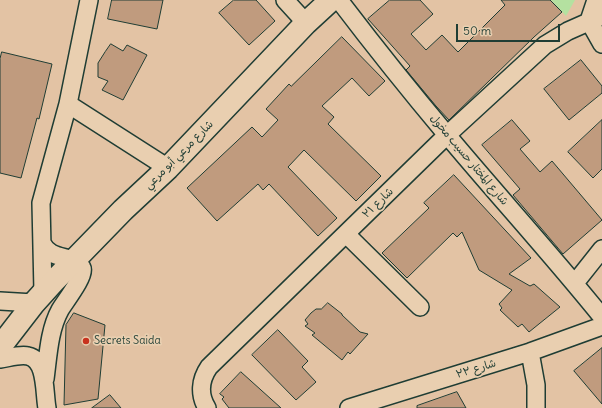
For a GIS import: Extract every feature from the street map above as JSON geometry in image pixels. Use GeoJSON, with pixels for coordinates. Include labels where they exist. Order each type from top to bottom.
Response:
{"type":"FeatureCollection","features":[{"type":"Feature","properties":{"kind":"main road","name":"شارع مرعي أبو مرعي"},"geometry":{"type":"LineString","coordinates":[[0,347],[17,306],[75,260],[123,210],[168,168],[306,23],[331,0]]}},
{"type":"Feature","properties":{"kind":"street"},"geometry":{"type":"LineString","coordinates":[[17,306],[42,243],[41,203],[68,104],[89,0]]}},
{"type":"Feature","properties":{"kind":"street"},"geometry":{"type":"LineString","coordinates":[[285,0],[306,23]]}},
{"type":"Feature","properties":{"kind":"street","name":"شارع المختار حسيب مخول"},"geometry":{"type":"LineString","coordinates":[[339,0],[382,56],[447,135],[575,283],[602,317]]}},
{"type":"Feature","properties":{"kind":"street"},"geometry":{"type":"LineString","coordinates":[[596,0],[595,18],[602,44]]}},
{"type":"Feature","properties":{"kind":"street","name":"شارع ٣١"},"geometry":{"type":"LineString","coordinates":[[208,408],[204,402],[202,381],[204,374],[209,367],[447,135],[545,45],[568,31],[595,18]]}},
{"type":"Feature","properties":{"kind":"street"},"geometry":{"type":"LineString","coordinates":[[68,104],[168,168]]}},
{"type":"Feature","properties":{"kind":"street"},"geometry":{"type":"LineString","coordinates":[[346,234],[420,307]]}},
{"type":"Feature","properties":{"kind":"street"},"geometry":{"type":"LineString","coordinates":[[42,243],[50,253],[59,257],[75,260],[82,268],[83,272],[57,316],[50,344],[45,379],[48,408]]}},
{"type":"Feature","properties":{"kind":"street"},"geometry":{"type":"LineString","coordinates":[[575,283],[602,249]]}},
{"type":"Feature","properties":{"kind":"street","name":"شارع ٣٣"},"geometry":{"type":"LineString","coordinates":[[349,408],[530,352],[602,326]]}},
{"type":"Feature","properties":{"kind":"street"},"geometry":{"type":"LineString","coordinates":[[530,352],[536,385],[536,408]]}},
{"type":"Feature","properties":{"kind":"street"},"geometry":{"type":"LineString","coordinates":[[0,359],[23,355],[33,358],[40,366],[45,379]]}},
{"type":"Feature","properties":{"kind":"green space"},"geometry":{"type":"Polygon","coordinates":[[[551,0],[575,0],[566,16],[551,0]]]}},
{"type":"Feature","properties":{"kind":"building"},"geometry":{"type":"Polygon","coordinates":[[[112,0],[163,0],[157,29],[108,19],[112,0]]]}},
{"type":"Feature","properties":{"kind":"building"},"geometry":{"type":"Polygon","coordinates":[[[234,0],[256,0],[275,21],[249,45],[219,13],[234,0]]]}},
{"type":"Feature","properties":{"kind":"building"},"geometry":{"type":"Polygon","coordinates":[[[390,0],[420,0],[433,14],[411,34],[426,50],[442,35],[458,52],[505,5],[501,0],[550,0],[562,12],[534,37],[449,120],[406,70],[410,66],[368,19],[390,0]]]}},
{"type":"Feature","properties":{"kind":"building"},"geometry":{"type":"Polygon","coordinates":[[[342,37],[385,81],[369,96],[352,78],[322,106],[334,117],[328,124],[381,176],[356,201],[304,150],[288,167],[337,218],[318,236],[269,184],[263,190],[258,184],[217,221],[187,188],[252,127],[262,137],[278,120],[266,109],[289,84],[291,86],[342,37]]]}},
{"type":"Feature","properties":{"kind":"building"},"geometry":{"type":"Polygon","coordinates":[[[111,44],[123,51],[127,45],[147,55],[123,100],[102,90],[108,81],[98,77],[98,63],[111,44]]]}},
{"type":"Feature","properties":{"kind":"building"},"geometry":{"type":"Polygon","coordinates":[[[2,52],[52,64],[39,119],[37,118],[21,178],[0,173],[0,59],[2,52]]]}},
{"type":"Feature","properties":{"kind":"building"},"geometry":{"type":"Polygon","coordinates":[[[581,60],[602,86],[602,93],[569,120],[544,89],[581,60]]]}},
{"type":"Feature","properties":{"kind":"building"},"geometry":{"type":"Polygon","coordinates":[[[512,120],[530,141],[520,149],[540,172],[552,161],[602,220],[563,254],[513,195],[520,189],[482,145],[512,120]]]}},
{"type":"Feature","properties":{"kind":"building"},"geometry":{"type":"Polygon","coordinates":[[[602,120],[602,169],[593,178],[568,152],[602,120]]]}},
{"type":"Feature","properties":{"kind":"building"},"geometry":{"type":"Polygon","coordinates":[[[454,175],[531,258],[509,274],[530,286],[534,284],[560,307],[529,332],[522,324],[518,327],[500,310],[502,308],[499,304],[512,290],[479,270],[462,232],[457,237],[453,233],[407,278],[382,253],[429,208],[424,203],[454,175]]]}},
{"type":"Feature","properties":{"kind":"building"},"geometry":{"type":"Polygon","coordinates":[[[328,303],[342,314],[360,332],[368,334],[350,354],[348,352],[342,360],[312,335],[315,333],[305,326],[308,324],[305,320],[311,313],[316,309],[321,309],[328,303]]]}},
{"type":"Feature","properties":{"kind":"building"},"geometry":{"type":"Polygon","coordinates":[[[74,313],[105,325],[98,399],[64,405],[66,325],[74,313]]]}},
{"type":"Feature","properties":{"kind":"building"},"geometry":{"type":"Polygon","coordinates":[[[278,330],[308,361],[302,367],[316,382],[296,400],[252,355],[278,330]]]}},
{"type":"Feature","properties":{"kind":"building"},"geometry":{"type":"Polygon","coordinates":[[[602,348],[602,404],[574,371],[602,348]]]}},
{"type":"Feature","properties":{"kind":"building"},"geometry":{"type":"Polygon","coordinates":[[[241,372],[281,408],[229,408],[222,399],[224,397],[220,394],[241,372]]]}},
{"type":"Feature","properties":{"kind":"building"},"geometry":{"type":"Polygon","coordinates":[[[457,392],[466,408],[417,408],[417,406],[457,392]]]}},
{"type":"Feature","properties":{"kind":"building"},"geometry":{"type":"Polygon","coordinates":[[[110,395],[121,408],[92,408],[110,395]]]}},
{"type":"Feature","properties":{"kind":"place","name":"Secrets Saida"},"geometry":{"type":"Point","coordinates":[86,341]}}]}
